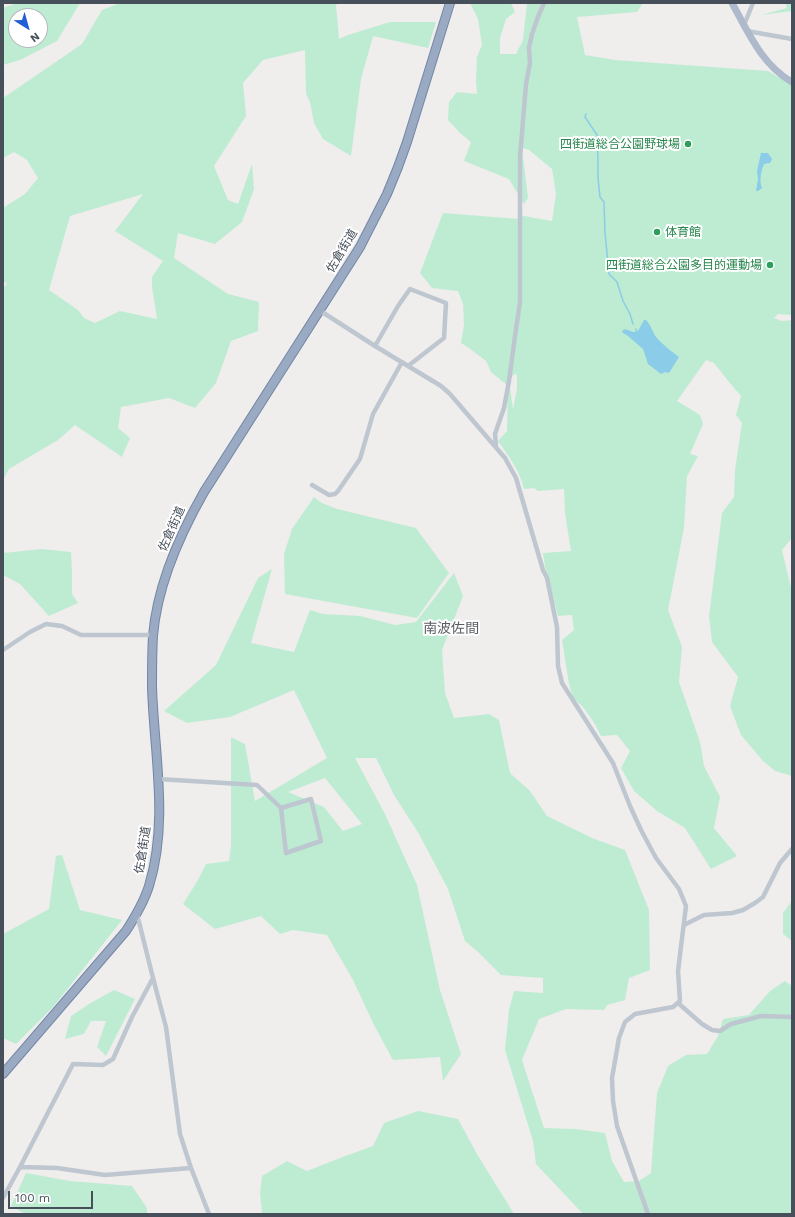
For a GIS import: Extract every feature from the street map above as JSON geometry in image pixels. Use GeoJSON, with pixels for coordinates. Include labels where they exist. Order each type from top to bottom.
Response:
{"type":"FeatureCollection","features":[{"type":"Feature","properties":{"kind":"highway","name":"佐倉街道"},"geometry":{"type":"LineString","coordinates":[[3,1074],[126,931],[137,914],[149,886],[156,856],[159,816],[152,687],[153,635],[156,614],[164,582],[174,553],[189,518],[360,247],[387,194],[407,142],[450,3]]}},
{"type":"Feature","properties":{"kind":"main road"},"geometry":{"type":"LineString","coordinates":[[732,3],[759,52],[774,69],[792,82]]}},
{"type":"Feature","properties":{"kind":"street"},"geometry":{"type":"LineString","coordinates":[[494,445],[496,445],[496,434],[508,388],[520,302],[521,142],[526,84],[530,63],[529,48],[532,34],[544,3]]}},
{"type":"Feature","properties":{"kind":"street"},"geometry":{"type":"LineString","coordinates":[[753,3],[745,28],[792,39]]}},
{"type":"Feature","properties":{"kind":"street"},"geometry":{"type":"LineString","coordinates":[[375,346],[398,306],[410,289],[446,303],[444,338],[408,366]]}},
{"type":"Feature","properties":{"kind":"street"},"geometry":{"type":"LineString","coordinates":[[319,310],[450,394],[505,458],[516,478],[543,570],[547,578],[557,627],[558,666],[562,683],[613,763],[641,830],[656,858],[678,889],[686,906],[678,971],[680,1001],[673,1007],[635,1014],[625,1022],[619,1038],[612,1078],[612,1101],[617,1126],[648,1214]]}},
{"type":"Feature","properties":{"kind":"street"},"geometry":{"type":"LineString","coordinates":[[312,485],[329,495],[335,494],[338,491],[360,459],[373,414],[402,362]]}},
{"type":"Feature","properties":{"kind":"street"},"geometry":{"type":"LineString","coordinates":[[3,650],[30,632],[46,624],[62,626],[80,635],[153,635]]}},
{"type":"Feature","properties":{"kind":"street"},"geometry":{"type":"LineString","coordinates":[[158,779],[257,785],[281,808],[286,852],[321,841],[312,799],[281,808]]}},
{"type":"Feature","properties":{"kind":"street"},"geometry":{"type":"LineString","coordinates":[[684,925],[704,915],[732,913],[743,910],[755,903],[763,897],[780,863],[792,849]]}},
{"type":"Feature","properties":{"kind":"street"},"geometry":{"type":"LineString","coordinates":[[137,914],[166,1027],[180,1134],[191,1168],[209,1214]]}},
{"type":"Feature","properties":{"kind":"street"},"geometry":{"type":"LineString","coordinates":[[3,1198],[72,1064],[103,1065],[113,1059],[132,1017],[153,978]]}},
{"type":"Feature","properties":{"kind":"street"},"geometry":{"type":"LineString","coordinates":[[678,1003],[702,1024],[712,1030],[720,1031],[731,1024],[761,1016],[792,1017]]}},
{"type":"Feature","properties":{"kind":"street"},"geometry":{"type":"LineString","coordinates":[[20,1167],[57,1168],[106,1175],[191,1168]]}},
{"type":"Feature","properties":{"kind":"green space"},"geometry":{"type":"Polygon","coordinates":[[[17,3],[80,3],[57,41],[48,46],[48,8],[8,8],[8,48],[43,48],[20,60],[3,65],[3,8],[17,3]]]}},
{"type":"Feature","properties":{"kind":"green space"},"geometry":{"type":"Polygon","coordinates":[[[120,3],[340,3],[336,5],[339,39],[390,22],[436,22],[428,48],[373,36],[361,79],[351,156],[323,139],[314,123],[310,102],[306,94],[305,50],[263,60],[243,83],[246,116],[214,166],[228,200],[238,204],[252,164],[254,189],[242,222],[215,244],[178,233],[174,258],[228,294],[259,302],[258,331],[231,341],[216,383],[195,408],[169,398],[121,407],[118,428],[130,438],[122,457],[75,425],[58,440],[9,469],[3,480],[3,289],[7,283],[3,282],[3,208],[25,194],[38,178],[27,160],[14,152],[3,158],[3,98],[82,44],[102,10],[120,3]],[[143,194],[70,216],[49,290],[78,310],[84,318],[95,323],[120,311],[157,319],[152,277],[163,261],[115,231],[143,194]]]}},
{"type":"Feature","properties":{"kind":"green space"},"geometry":{"type":"Polygon","coordinates":[[[470,3],[511,3],[515,12],[506,19],[500,38],[500,54],[516,54],[523,40],[527,3],[643,3],[637,12],[577,17],[585,55],[615,60],[768,71],[792,85],[792,315],[778,314],[774,318],[782,321],[792,320],[792,538],[782,550],[792,592],[792,776],[775,771],[763,761],[741,735],[730,706],[738,677],[712,642],[709,616],[722,513],[734,497],[735,470],[742,423],[736,415],[741,396],[714,363],[706,360],[677,401],[700,415],[703,424],[690,454],[698,456],[687,476],[684,528],[668,610],[682,647],[679,682],[700,742],[704,766],[720,797],[714,828],[737,856],[711,869],[685,828],[657,811],[634,791],[621,768],[630,751],[617,735],[601,736],[595,724],[583,707],[573,698],[569,684],[562,640],[574,630],[572,615],[558,616],[543,553],[571,551],[565,513],[564,489],[538,491],[534,488],[524,489],[516,469],[498,441],[507,431],[508,386],[491,372],[486,361],[461,343],[464,325],[463,304],[458,291],[432,288],[420,273],[443,213],[519,219],[519,215],[552,221],[556,194],[552,169],[529,150],[522,148],[528,198],[524,204],[509,179],[464,161],[471,142],[448,120],[449,102],[457,92],[477,94],[477,57],[482,45],[478,19],[470,3]],[[517,371],[509,381],[513,409],[517,389],[517,375],[515,374],[517,371]]]}},
{"type":"Feature","properties":{"kind":"green space"},"geometry":{"type":"Polygon","coordinates":[[[785,3],[792,3],[792,11],[761,15],[787,8],[785,3]]]}},
{"type":"Feature","properties":{"kind":"green space"},"geometry":{"type":"Polygon","coordinates":[[[314,497],[322,503],[337,509],[416,528],[449,573],[417,618],[285,594],[284,554],[292,529],[314,497]]]}},
{"type":"Feature","properties":{"kind":"green space"},"geometry":{"type":"Polygon","coordinates":[[[42,549],[71,552],[72,594],[78,603],[49,616],[20,584],[3,575],[3,553],[42,549]]]}},
{"type":"Feature","properties":{"kind":"green space"},"geometry":{"type":"Polygon","coordinates":[[[272,569],[251,643],[294,652],[310,610],[323,614],[360,616],[395,625],[416,622],[454,573],[463,596],[442,650],[445,693],[454,718],[489,714],[499,720],[510,773],[530,791],[547,816],[592,838],[625,850],[649,910],[650,970],[629,978],[625,1000],[607,1005],[604,1010],[566,1009],[539,1019],[522,1060],[544,1128],[575,1129],[605,1133],[612,1161],[624,1182],[639,1181],[651,1173],[657,1093],[668,1066],[686,1055],[707,1054],[718,1036],[723,1019],[749,1015],[770,991],[785,981],[792,986],[792,1214],[583,1214],[536,1164],[533,1141],[505,1050],[509,1010],[514,991],[543,993],[543,978],[501,975],[465,941],[448,889],[419,834],[394,795],[376,758],[355,758],[385,814],[417,885],[440,990],[461,1054],[443,1081],[440,1057],[393,1060],[374,1025],[353,980],[327,935],[293,930],[280,934],[261,916],[215,929],[183,904],[206,864],[229,861],[231,845],[231,737],[245,744],[255,801],[327,758],[294,690],[230,717],[187,723],[164,711],[216,665],[258,578],[272,569]],[[325,778],[288,792],[324,807],[343,831],[362,824],[325,778]]]}},
{"type":"Feature","properties":{"kind":"green space"},"geometry":{"type":"Polygon","coordinates":[[[62,855],[80,910],[122,920],[54,1006],[16,1044],[3,1038],[3,934],[49,909],[56,856],[62,855]]]}},
{"type":"Feature","properties":{"kind":"green space"},"geometry":{"type":"Polygon","coordinates":[[[792,901],[792,941],[783,934],[783,913],[792,901]]]}},
{"type":"Feature","properties":{"kind":"green space"},"geometry":{"type":"Polygon","coordinates":[[[114,990],[135,999],[106,1056],[97,1047],[106,1021],[91,1021],[84,1034],[65,1039],[71,1016],[114,990]]]}},
{"type":"Feature","properties":{"kind":"green space"},"geometry":{"type":"Polygon","coordinates":[[[418,1111],[458,1119],[477,1154],[514,1214],[262,1214],[260,1193],[262,1176],[287,1161],[307,1171],[373,1146],[384,1123],[418,1111]]]}},
{"type":"Feature","properties":{"kind":"green space"},"geometry":{"type":"Polygon","coordinates":[[[26,1173],[70,1181],[132,1186],[147,1208],[147,1214],[25,1214],[11,1206],[26,1173]]]}},
{"type":"Feature","properties":{"kind":"water"},"geometry":{"type":"Polygon","coordinates":[[[761,153],[768,153],[772,159],[770,163],[764,164],[761,176],[762,188],[756,191],[758,179],[757,171],[761,153]]]}},
{"type":"Feature","properties":{"kind":"water"},"geometry":{"type":"Polygon","coordinates":[[[644,320],[648,322],[658,340],[679,357],[669,373],[665,372],[661,374],[648,364],[643,349],[622,332],[625,329],[633,332],[638,331],[644,320]]]}},
{"type":"Feature","properties":{"kind":"waterway"},"geometry":{"type":"LineString","coordinates":[[586,114],[585,117],[597,135],[598,178],[600,197],[604,202],[609,274],[617,282],[633,324]]}},
{"type":"Feature","properties":{"kind":"place","name":"四街道総合公園野球場"},"geometry":{"type":"Point","coordinates":[688,144]}},
{"type":"Feature","properties":{"kind":"place","name":"体育館"},"geometry":{"type":"Point","coordinates":[657,232]}},
{"type":"Feature","properties":{"kind":"place","name":"四街道総合公園多目的運動場"},"geometry":{"type":"Point","coordinates":[770,265]}},
{"type":"Feature","properties":{"kind":"district","name":"南波佐間"},"geometry":{"type":"Point","coordinates":[451,629]}}]}
